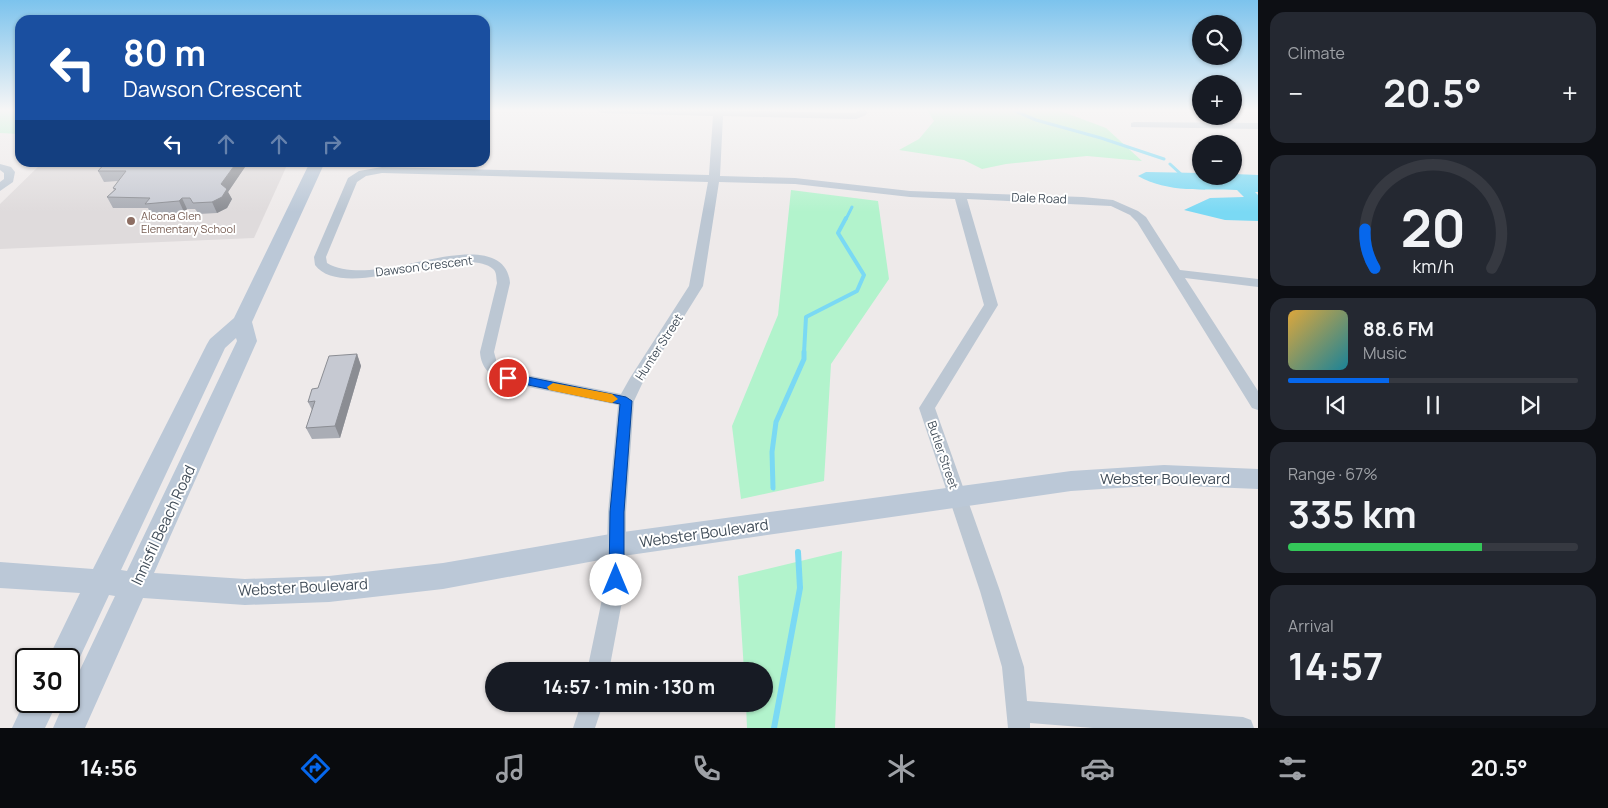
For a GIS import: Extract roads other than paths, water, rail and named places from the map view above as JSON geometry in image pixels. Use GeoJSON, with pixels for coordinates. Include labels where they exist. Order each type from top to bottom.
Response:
{"type":"FeatureCollection","features":[{"type":"Feature","properties":{"kind":"main road"},"geometry":{"type":"LineString","coordinates":[[69,648],[217,344],[242,322],[316,167]]}},
{"type":"Feature","properties":{"kind":"main road","name":"Innisfil Beach Road"},"geometry":{"type":"LineString","coordinates":[[69,728],[248,341],[242,322]]}},
{"type":"Feature","properties":{"kind":"main road","name":"Webster Boulevard"},"geometry":{"type":"LineString","coordinates":[[0,575],[245,592],[329,589],[442,576],[616,545],[1071,481],[1127,476],[1231,476],[1258,479]]}},
{"type":"Feature","properties":{"kind":"main road"},"geometry":{"type":"LineString","coordinates":[[28,728],[36,713]]}},
{"type":"Feature","properties":{"kind":"street","name":"Hunter Street"},"geometry":{"type":"LineString","coordinates":[[600,662],[616,580],[616,545],[626,401],[635,382],[696,286],[714,179],[718,144]]}},
{"type":"Feature","properties":{"kind":"street"},"geometry":{"type":"LineString","coordinates":[[0,167],[7,168],[10,172],[9,180],[0,188]]}},
{"type":"Feature","properties":{"kind":"street","name":"Dawson Crescent"},"geometry":{"type":"LineString","coordinates":[[626,401],[508,378],[495,370],[488,360],[487,347],[499,301],[503,274],[500,267],[491,262],[468,258],[394,271],[341,274],[330,272],[321,265],[320,257],[352,180],[363,173],[382,170],[714,179]]}},
{"type":"Feature","properties":{"kind":"street","name":"Dale Road"},"geometry":{"type":"LineString","coordinates":[[714,179],[795,181],[910,194],[1084,200],[1113,203],[1134,213],[1142,220],[1258,404]]}},
{"type":"Feature","properties":{"kind":"street","name":"Butler Street"},"geometry":{"type":"LineString","coordinates":[[960,196],[991,305],[927,408],[1014,666],[1018,720]]}},
{"type":"Feature","properties":{"kind":"street"},"geometry":{"type":"LineString","coordinates":[[1175,273],[1258,283]]}},
{"type":"Feature","properties":{"kind":"street"},"geometry":{"type":"LineString","coordinates":[[584,728],[589,712]]}},
{"type":"Feature","properties":{"kind":"street"},"geometry":{"type":"LineString","coordinates":[[1018,720],[1243,728]]}},
{"type":"Feature","properties":{"kind":"water"},"geometry":{"type":"Polygon","coordinates":[[[1146,172],[1192,173],[1192,185],[1242,185],[1242,174],[1258,175],[1258,192],[1255,192],[1258,195],[1258,221],[1225,220],[1184,210],[1210,198],[1244,197],[1237,190],[1174,188],[1138,176],[1146,172]]]}},
{"type":"Feature","properties":{"kind":"waterway"},"geometry":{"type":"LineString","coordinates":[[1119,144],[1164,159]]}},
{"type":"Feature","properties":{"kind":"waterway"},"geometry":{"type":"LineString","coordinates":[[1170,164],[1183,176]]}},
{"type":"Feature","properties":{"kind":"waterway"},"geometry":{"type":"LineString","coordinates":[[846,219],[852,207]]}},
{"type":"Feature","properties":{"kind":"waterway"},"geometry":{"type":"LineString","coordinates":[[804,353],[806,317],[857,291],[864,275],[838,233],[846,218]]}},
{"type":"Feature","properties":{"kind":"waterway"},"geometry":{"type":"LineString","coordinates":[[773,488],[772,452],[776,422],[804,359],[804,353]]}},
{"type":"Feature","properties":{"kind":"waterway"},"geometry":{"type":"LineString","coordinates":[[774,728],[800,588],[798,552]]}},
{"type":"Feature","properties":{"kind":"place","name":"Alcona Glen Elementary School"},"geometry":{"type":"Point","coordinates":[131,221]}}]}
